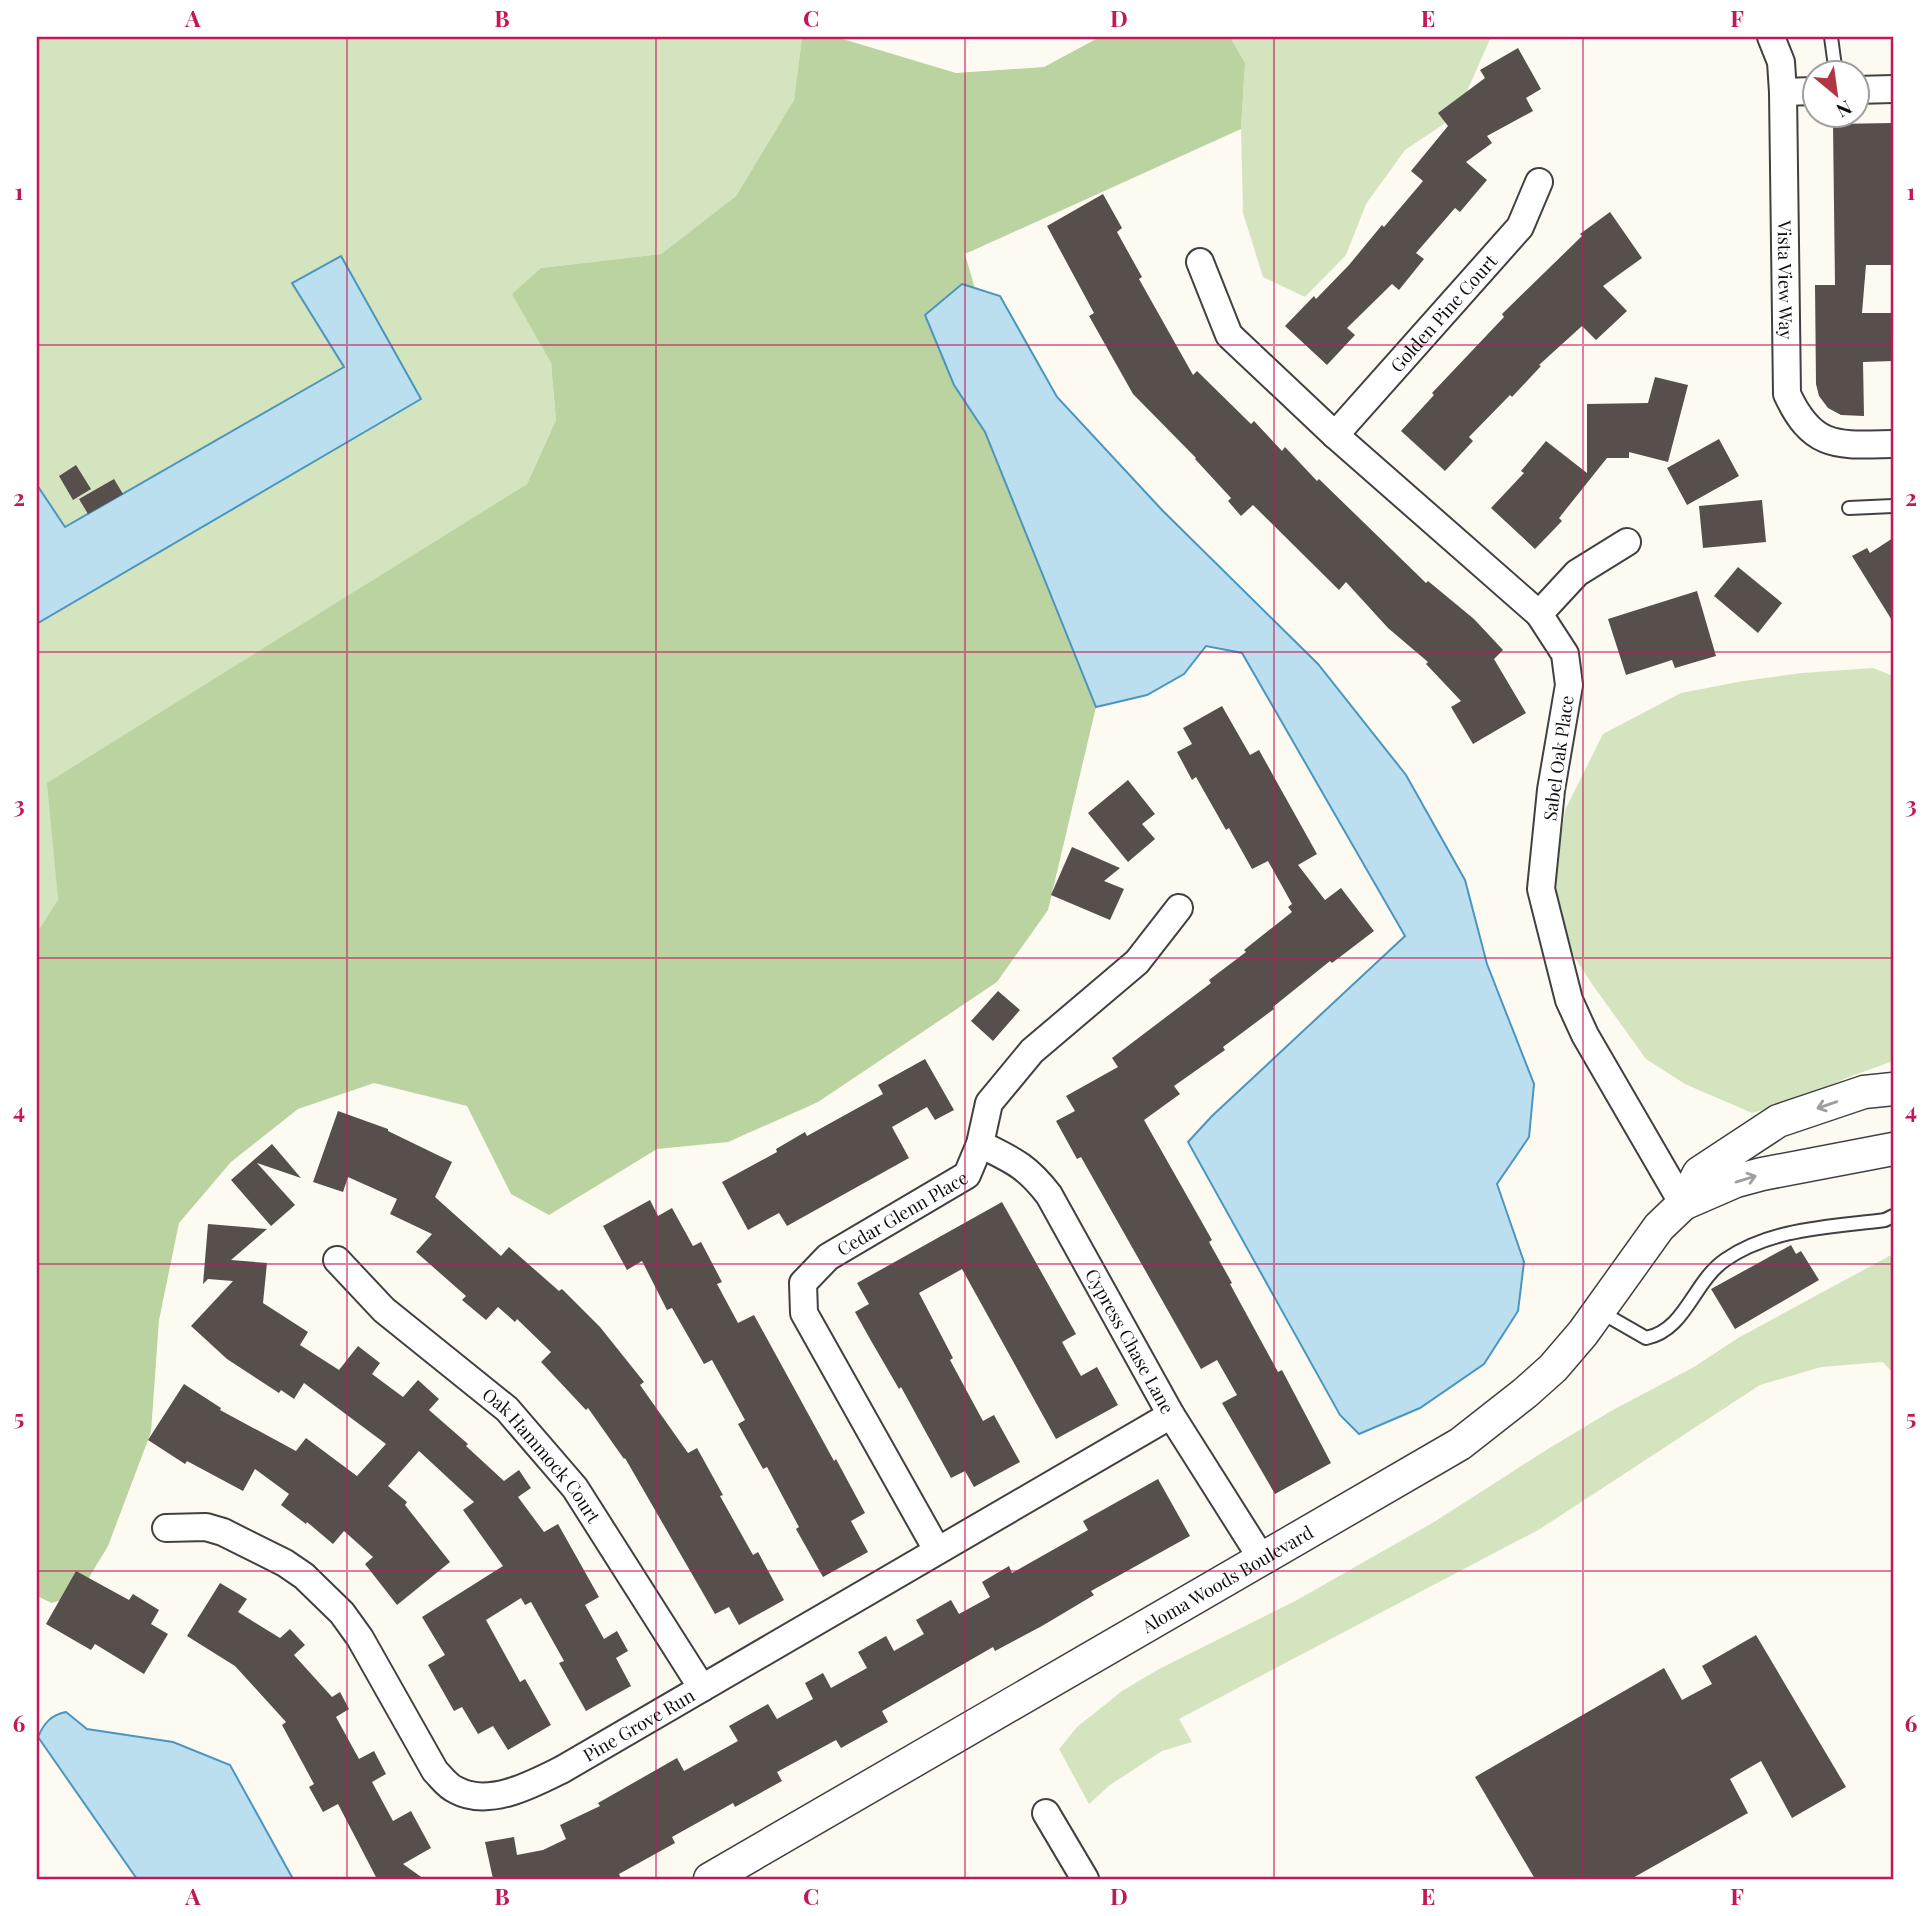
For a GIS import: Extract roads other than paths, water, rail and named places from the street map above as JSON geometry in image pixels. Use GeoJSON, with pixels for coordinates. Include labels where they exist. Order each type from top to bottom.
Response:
{"type":"FeatureCollection","features":[{"type":"Feature","properties":{"kind":"street","name":"Vista View Way"},"geometry":{"type":"LineString","coordinates":[[1772,37],[1781,62],[1783,92],[1787,394],[1798,418],[1814,434],[1841,445],[1893,444]]}},
{"type":"Feature","properties":{"kind":"street"},"geometry":{"type":"LineString","coordinates":[[1870,90],[1893,89]]}},
{"type":"Feature","properties":{"kind":"street"},"geometry":{"type":"LineString","coordinates":[[1783,92],[1800,91]]}},
{"type":"Feature","properties":{"kind":"street","name":"Golden Pine Court"},"geometry":{"type":"LineString","coordinates":[[1335,435],[1520,226],[1539,183]]}},
{"type":"Feature","properties":{"kind":"street","name":"Sabel Oak Place"},"geometry":{"type":"LineString","coordinates":[[1200,262],[1229,335],[1335,435],[1539,614],[1565,654],[1569,685],[1551,790],[1541,889],[1569,1000],[1585,1035],[1683,1205]]}},
{"type":"Feature","properties":{"kind":"street"},"geometry":{"type":"LineString","coordinates":[[1539,614],[1577,573],[1627,542]]}},
{"type":"Feature","properties":{"kind":"street","name":"Cedar Glenn Place"},"geometry":{"type":"LineString","coordinates":[[937,1550],[804,1313],[803,1283],[828,1257],[967,1175],[979,1144],[989,1103],[1032,1051],[1137,962],[1179,908]]}},
{"type":"Feature","properties":{"kind":"street","name":"Aloma Woods Boulevard"},"geometry":{"type":"LineString","coordinates":[[1683,1205],[1699,1174],[1778,1121],[1864,1092],[1893,1089]]}},
{"type":"Feature","properties":{"kind":"street","name":"Cypress Chase Lane"},"geometry":{"type":"LineString","coordinates":[[979,1144],[1023,1166],[1049,1195],[1171,1415],[1262,1559]]}},
{"type":"Feature","properties":{"kind":"street","name":"Aloma Woods Boulevard"},"geometry":{"type":"LineString","coordinates":[[710,1879],[1470,1436],[1553,1368],[1599,1311],[1659,1227],[1683,1205],[1736,1181],[1762,1174],[1893,1149]]}},
{"type":"Feature","properties":{"kind":"street","name":"Oak Hammock Court"},"geometry":{"type":"LineString","coordinates":[[337,1260],[384,1310],[507,1409],[575,1488],[702,1688]]}},
{"type":"Feature","properties":{"kind":"street","name":"Pine Grove Run"},"geometry":{"type":"LineString","coordinates":[[166,1528],[206,1527],[223,1532],[285,1563],[304,1576],[342,1613],[354,1630],[435,1771],[459,1792],[488,1796],[510,1792],[534,1783],[575,1763],[1171,1415]]}},
{"type":"Feature","properties":{"kind":"street"},"geometry":{"type":"LineString","coordinates":[[1046,1813],[1085,1879]]}},
{"type":"Feature","properties":{"kind":"lane"},"geometry":{"type":"LineString","coordinates":[[1831,37],[1834,60]]}},
{"type":"Feature","properties":{"kind":"lane"},"geometry":{"type":"LineString","coordinates":[[1849,508],[1893,506]]}},
{"type":"Feature","properties":{"kind":"lane"},"geometry":{"type":"LineString","coordinates":[[1599,1311],[1646,1338],[1656,1336],[1678,1320],[1692,1295],[1708,1275],[1724,1261],[1751,1245],[1783,1234],[1885,1220],[1893,1216]]}},
{"type":"Feature","properties":{"kind":"water"},"geometry":{"type":"Polygon","coordinates":[[[341,256],[421,399],[38,623],[37,485],[65,527],[344,367],[292,283],[341,256]]]}},
{"type":"Feature","properties":{"kind":"water"},"geometry":{"type":"Polygon","coordinates":[[[962,284],[1000,296],[1057,397],[1162,510],[1318,664],[1406,775],[1465,880],[1487,964],[1534,1084],[1529,1137],[1497,1184],[1524,1262],[1518,1311],[1484,1364],[1420,1408],[1359,1434],[1340,1415],[1188,1142],[1212,1116],[1405,936],[1242,653],[1206,646],[1184,674],[1147,695],[1096,707],[985,432],[954,385],[925,315],[962,284]]]}},
{"type":"Feature","properties":{"kind":"water"},"geometry":{"type":"Polygon","coordinates":[[[66,1712],[87,1729],[173,1742],[230,1765],[293,1879],[137,1879],[38,1737],[49,1720],[66,1712]]]}}]}
